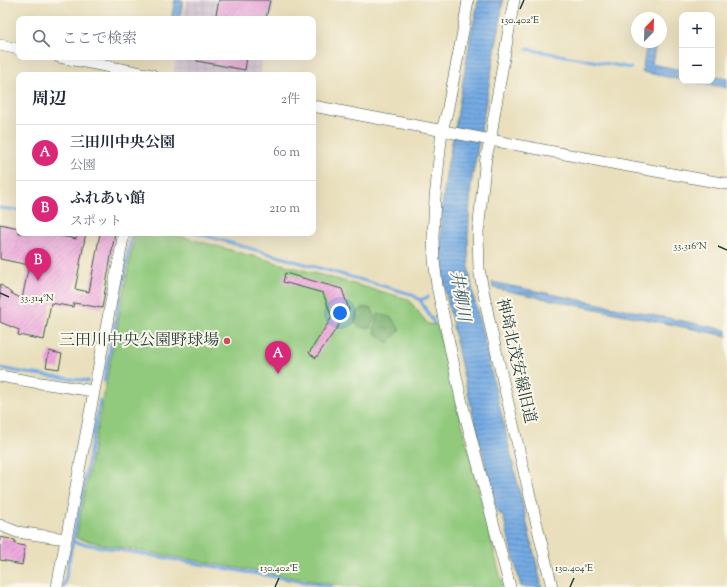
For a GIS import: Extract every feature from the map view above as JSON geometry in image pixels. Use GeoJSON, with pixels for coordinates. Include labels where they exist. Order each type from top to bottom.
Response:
{"type":"FeatureCollection","features":[{"type":"Feature","properties":{"kind":"street"},"geometry":{"type":"LineString","coordinates":[[468,0],[447,112],[435,198],[433,237],[434,259],[437,286],[461,399],[510,587]]}},
{"type":"Feature","properties":{"kind":"street","name":"神埼北茂安線旧道"},"geometry":{"type":"LineString","coordinates":[[514,0],[493,122],[487,139],[478,232],[479,269],[501,374],[552,587]]}},
{"type":"Feature","properties":{"kind":"street"},"geometry":{"type":"LineString","coordinates":[[0,45],[16,48]]}},
{"type":"Feature","properties":{"kind":"street"},"geometry":{"type":"LineString","coordinates":[[75,60],[137,72]]}},
{"type":"Feature","properties":{"kind":"street"},"geometry":{"type":"LineString","coordinates":[[316,107],[727,184]]}},
{"type":"Feature","properties":{"kind":"street"},"geometry":{"type":"LineString","coordinates":[[57,587],[123,236]]}},
{"type":"Feature","properties":{"kind":"street"},"geometry":{"type":"LineString","coordinates":[[0,376],[94,391]]}},
{"type":"Feature","properties":{"kind":"street"},"geometry":{"type":"LineString","coordinates":[[0,525],[17,532],[66,539]]}},
{"type":"Feature","properties":{"kind":"shaded area"},"geometry":{"type":"Polygon","coordinates":[[[187,0],[274,0],[271,16],[184,16],[187,0]]]}},
{"type":"Feature","properties":{"kind":"shaded area"},"geometry":{"type":"Polygon","coordinates":[[[175,60],[262,60],[260,72],[173,72],[175,60]]]}},
{"type":"Feature","properties":{"kind":"green space"},"geometry":{"type":"Polygon","coordinates":[[[134,236],[180,236],[408,299],[428,324],[437,325],[503,587],[346,587],[101,544],[76,538],[134,236]]]}},
{"type":"Feature","properties":{"kind":"green space"},"geometry":{"type":"Polygon","coordinates":[[[363,307],[372,309],[375,317],[370,328],[361,328],[355,323],[356,313],[363,307]]]}},
{"type":"Feature","properties":{"kind":"green space"},"geometry":{"type":"Polygon","coordinates":[[[378,314],[392,318],[400,330],[388,343],[375,333],[374,327],[378,314]]]}},
{"type":"Feature","properties":{"kind":"water"},"geometry":{"type":"Polygon","coordinates":[[[175,0],[183,0],[180,16],[172,16],[175,0]]]}},
{"type":"Feature","properties":{"kind":"water","name":"井柳川"},"geometry":{"type":"Polygon","coordinates":[[[478,0],[503,0],[471,185],[468,236],[469,271],[474,298],[542,587],[521,587],[503,516],[497,512],[461,365],[441,270],[441,216],[447,167],[478,0]]]}},
{"type":"Feature","properties":{"kind":"water"},"geometry":{"type":"Polygon","coordinates":[[[646,48],[655,48],[652,64],[679,69],[679,79],[642,72],[646,48]]]}},
{"type":"Feature","properties":{"kind":"water"},"geometry":{"type":"Polygon","coordinates":[[[715,77],[727,79],[727,88],[705,84],[715,84],[715,77]]]}},
{"type":"Feature","properties":{"kind":"water"},"geometry":{"type":"Polygon","coordinates":[[[492,282],[727,330],[727,336],[493,288],[492,282]]]}},
{"type":"Feature","properties":{"kind":"building"},"geometry":{"type":"Polygon","coordinates":[[[219,0],[270,0],[267,16],[216,16],[219,0]]]}},
{"type":"Feature","properties":{"kind":"building"},"geometry":{"type":"Polygon","coordinates":[[[197,60],[247,60],[245,70],[197,60]]]}},
{"type":"Feature","properties":{"kind":"building"},"geometry":{"type":"Polygon","coordinates":[[[0,224],[16,227],[16,236],[62,236],[76,239],[76,236],[85,236],[75,289],[89,292],[99,236],[114,236],[102,308],[74,303],[73,307],[51,303],[44,340],[18,335],[19,330],[0,322],[0,284],[11,293],[22,299],[29,265],[0,259],[0,224]]]}},
{"type":"Feature","properties":{"kind":"building"},"geometry":{"type":"Polygon","coordinates":[[[285,273],[342,289],[349,310],[316,358],[309,353],[332,317],[323,293],[283,282],[285,273]]]}},
{"type":"Feature","properties":{"kind":"building"},"geometry":{"type":"Polygon","coordinates":[[[49,351],[62,354],[59,369],[46,367],[49,351]]]}},
{"type":"Feature","properties":{"kind":"building"},"geometry":{"type":"Polygon","coordinates":[[[0,537],[15,540],[15,544],[25,546],[22,565],[0,560],[0,537]]]}},
{"type":"Feature","properties":{"kind":"waterway"},"geometry":{"type":"LineString","coordinates":[[527,49],[631,68]]}},
{"type":"Feature","properties":{"kind":"waterway"},"geometry":{"type":"LineString","coordinates":[[0,208],[16,210]]}},
{"type":"Feature","properties":{"kind":"waterway"},"geometry":{"type":"LineString","coordinates":[[104,381],[131,236]]}},
{"type":"Feature","properties":{"kind":"waterway"},"geometry":{"type":"LineString","coordinates":[[207,236],[411,294],[420,300],[428,297]]}},
{"type":"Feature","properties":{"kind":"waterway"},"geometry":{"type":"LineString","coordinates":[[420,300],[434,323]]}},
{"type":"Feature","properties":{"kind":"waterway"},"geometry":{"type":"LineString","coordinates":[[0,368],[88,381]]}},
{"type":"Feature","properties":{"kind":"waterway"},"geometry":{"type":"LineString","coordinates":[[64,587],[100,400]]}},
{"type":"Feature","properties":{"kind":"waterway"},"geometry":{"type":"LineString","coordinates":[[73,542],[332,587]]}},
{"type":"Feature","properties":{"kind":"place","name":"ふれあい館"},"geometry":{"type":"Point","coordinates":[38,281]}},
{"type":"Feature","properties":{"kind":"place","name":"三田川中央公園野球場"},"geometry":{"type":"Point","coordinates":[227,341]}},
{"type":"Feature","properties":{"kind":"place","name":"三田川中央公園"},"geometry":{"type":"Point","coordinates":[278,374]}}]}
